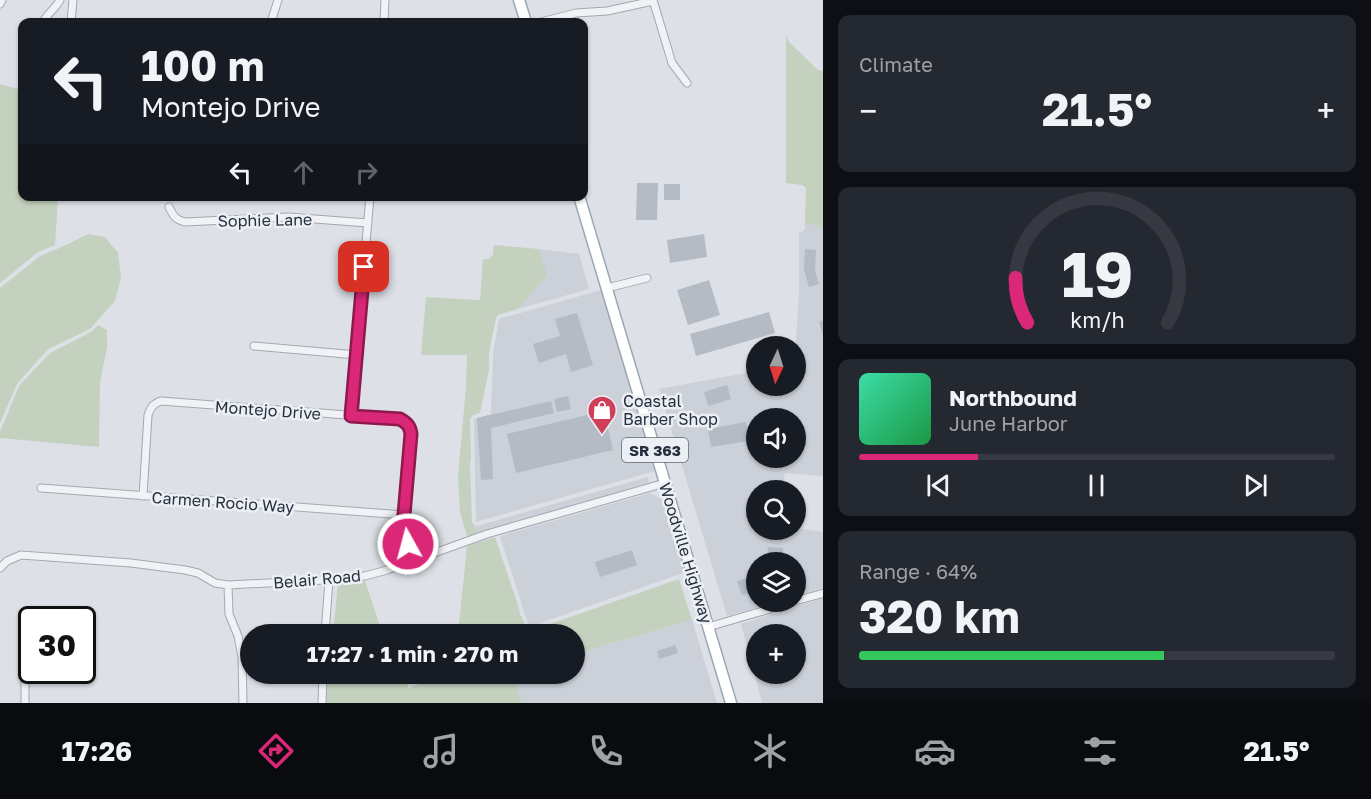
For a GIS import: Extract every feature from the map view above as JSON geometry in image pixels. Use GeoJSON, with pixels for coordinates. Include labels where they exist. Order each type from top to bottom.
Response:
{"type":"FeatureCollection","features":[{"type":"Feature","properties":{"kind":"main road"},"geometry":{"type":"LineString","coordinates":[[519,0],[525,18]]}},
{"type":"Feature","properties":{"kind":"main road","name":"Woodville Highway"},"geometry":{"type":"LineString","coordinates":[[581,201],[731,703]]}},
{"type":"Feature","properties":{"kind":"street"},"geometry":{"type":"LineString","coordinates":[[46,18],[60,0]]}},
{"type":"Feature","properties":{"kind":"street"},"geometry":{"type":"LineString","coordinates":[[71,18],[73,0]]}},
{"type":"Feature","properties":{"kind":"street"},"geometry":{"type":"LineString","coordinates":[[272,18],[278,0]]}},
{"type":"Feature","properties":{"kind":"street"},"geometry":{"type":"LineString","coordinates":[[384,18],[385,0]]}},
{"type":"Feature","properties":{"kind":"street"},"geometry":{"type":"LineString","coordinates":[[557,18],[576,13],[607,11],[653,1],[672,63],[687,83]]}},
{"type":"Feature","properties":{"kind":"street"},"geometry":{"type":"LineString","coordinates":[[351,416],[370,201]]}},
{"type":"Feature","properties":{"kind":"street","name":"Sophie Lane"},"geometry":{"type":"LineString","coordinates":[[169,207],[172,216],[185,222],[288,217],[368,224]]}},
{"type":"Feature","properties":{"kind":"street"},"geometry":{"type":"LineString","coordinates":[[607,288],[647,278]]}},
{"type":"Feature","properties":{"kind":"street"},"geometry":{"type":"LineString","coordinates":[[254,346],[357,355]]}},
{"type":"Feature","properties":{"kind":"street","name":"Montejo Drive"},"geometry":{"type":"LineString","coordinates":[[143,496],[148,415],[150,408],[161,401],[400,419],[411,428],[404,515],[408,544],[416,560]]}},
{"type":"Feature","properties":{"kind":"street","name":"Belair Road"},"geometry":{"type":"LineString","coordinates":[[0,568],[7,561],[21,555],[120,562],[185,570],[198,573],[215,583],[228,585],[365,576],[487,534],[665,483]]}},
{"type":"Feature","properties":{"kind":"street","name":"Carmen Rocio Way"},"geometry":{"type":"LineString","coordinates":[[41,488],[404,515]]}},
{"type":"Feature","properties":{"kind":"street"},"geometry":{"type":"LineString","coordinates":[[326,624],[329,580]]}},
{"type":"Feature","properties":{"kind":"street"},"geometry":{"type":"LineString","coordinates":[[228,585],[229,614],[238,636],[242,657],[243,703]]}},
{"type":"Feature","properties":{"kind":"street"},"geometry":{"type":"LineString","coordinates":[[806,598],[823,593]]}},
{"type":"Feature","properties":{"kind":"street"},"geometry":{"type":"LineString","coordinates":[[708,627],[758,612]]}},
{"type":"Feature","properties":{"kind":"street"},"geometry":{"type":"LineString","coordinates":[[25,684],[25,703]]}},
{"type":"Feature","properties":{"kind":"street"},"geometry":{"type":"LineString","coordinates":[[322,703],[323,684]]}},
{"type":"Feature","properties":{"kind":"shaded area"},"geometry":{"type":"Polygon","coordinates":[[[805,222],[823,229],[823,476],[785,473],[784,480],[746,480],[746,540],[806,540],[806,530],[823,532],[823,588],[806,593],[806,552],[746,552],[746,611],[727,616],[659,389],[746,373],[746,396],[806,396],[806,336],[796,336],[799,233],[802,232],[805,222]]]}},
{"type":"Feature","properties":{"kind":"shaded area"},"geometry":{"type":"Polygon","coordinates":[[[539,249],[579,254],[589,289],[518,309],[546,275],[539,249]]]}},
{"type":"Feature","properties":{"kind":"shaded area"},"geometry":{"type":"Polygon","coordinates":[[[601,290],[655,471],[476,522],[474,419],[491,414],[493,354],[499,319],[601,290]]]}},
{"type":"Feature","properties":{"kind":"shaded area"},"geometry":{"type":"Polygon","coordinates":[[[648,477],[649,483],[477,533],[473,523],[477,526],[648,477]]]}},
{"type":"Feature","properties":{"kind":"shaded area"},"geometry":{"type":"Polygon","coordinates":[[[650,493],[662,499],[686,572],[538,624],[528,624],[500,536],[650,493]]]}},
{"type":"Feature","properties":{"kind":"shaded area"},"geometry":{"type":"Polygon","coordinates":[[[823,598],[823,703],[762,703],[757,684],[806,684],[806,624],[746,624],[746,643],[741,624],[779,612],[806,612],[806,603],[823,598]]]}},
{"type":"Feature","properties":{"kind":"shaded area"},"geometry":{"type":"Polygon","coordinates":[[[692,620],[717,703],[522,703],[515,684],[585,684],[585,651],[692,620]]]}},
{"type":"Feature","properties":{"kind":"green space"},"geometry":{"type":"Polygon","coordinates":[[[786,35],[789,42],[818,70],[823,71],[823,229],[805,222],[806,188],[802,185],[786,183],[786,35]]]}},
{"type":"Feature","properties":{"kind":"green space"},"geometry":{"type":"Polygon","coordinates":[[[0,84],[18,89],[18,201],[58,201],[55,245],[38,252],[0,283],[0,84]]]}},
{"type":"Feature","properties":{"kind":"green space"},"geometry":{"type":"Polygon","coordinates":[[[88,234],[105,237],[118,253],[121,278],[115,301],[90,329],[48,349],[17,384],[0,423],[0,288],[40,256],[88,234]]]}},
{"type":"Feature","properties":{"kind":"green space"},"geometry":{"type":"Polygon","coordinates":[[[494,245],[539,249],[547,275],[518,309],[498,315],[496,318],[480,413],[473,415],[470,419],[472,522],[477,533],[467,536],[460,512],[458,476],[467,355],[421,355],[426,297],[480,300],[483,259],[489,259],[493,255],[494,245]]]}},
{"type":"Feature","properties":{"kind":"green space"},"geometry":{"type":"Polygon","coordinates":[[[98,325],[107,330],[107,347],[100,383],[99,447],[0,438],[0,432],[19,386],[50,353],[91,332],[98,325]]]}},
{"type":"Feature","properties":{"kind":"green space"},"geometry":{"type":"Polygon","coordinates":[[[495,537],[520,616],[525,624],[459,624],[467,546],[495,537]]]}},
{"type":"Feature","properties":{"kind":"green space"},"geometry":{"type":"Polygon","coordinates":[[[679,579],[692,620],[585,651],[585,624],[550,624],[679,579]]]}},
{"type":"Feature","properties":{"kind":"green space"},"geometry":{"type":"Polygon","coordinates":[[[365,581],[379,624],[334,624],[338,584],[365,581]]]}},
{"type":"Feature","properties":{"kind":"green space"},"geometry":{"type":"Polygon","coordinates":[[[327,684],[408,684],[408,688],[419,684],[515,684],[522,703],[325,703],[327,684]]]}},
{"type":"Feature","properties":{"kind":"building"},"geometry":{"type":"Polygon","coordinates":[[[637,183],[658,183],[657,220],[636,220],[637,183]]]}},
{"type":"Feature","properties":{"kind":"building"},"geometry":{"type":"Polygon","coordinates":[[[664,184],[680,184],[680,200],[664,200],[664,184]]]}},
{"type":"Feature","properties":{"kind":"building"},"geometry":{"type":"Polygon","coordinates":[[[704,234],[707,257],[670,263],[667,240],[704,234]]]}},
{"type":"Feature","properties":{"kind":"building"},"geometry":{"type":"Polygon","coordinates":[[[805,249],[816,250],[815,270],[819,284],[809,287],[804,270],[805,249]]]}},
{"type":"Feature","properties":{"kind":"building"},"geometry":{"type":"Polygon","coordinates":[[[709,280],[720,315],[688,325],[677,290],[709,280]]]}},
{"type":"Feature","properties":{"kind":"building"},"geometry":{"type":"Polygon","coordinates":[[[769,312],[775,333],[765,336],[746,336],[746,341],[696,356],[690,334],[769,312]]]}},
{"type":"Feature","properties":{"kind":"building"},"geometry":{"type":"Polygon","coordinates":[[[577,313],[593,365],[571,372],[566,354],[539,363],[533,344],[560,336],[555,319],[577,313]]]}},
{"type":"Feature","properties":{"kind":"building"},"geometry":{"type":"Polygon","coordinates":[[[823,320],[823,335],[819,322],[823,320]]]}},
{"type":"Feature","properties":{"kind":"building"},"geometry":{"type":"Polygon","coordinates":[[[727,385],[731,399],[708,406],[704,392],[727,385]]]}},
{"type":"Feature","properties":{"kind":"building"},"geometry":{"type":"Polygon","coordinates":[[[568,396],[571,409],[557,412],[554,399],[568,396]]]}},
{"type":"Feature","properties":{"kind":"building"},"geometry":{"type":"Polygon","coordinates":[[[551,401],[554,413],[491,428],[493,479],[481,480],[477,418],[551,401]]]}},
{"type":"Feature","properties":{"kind":"building"},"geometry":{"type":"Polygon","coordinates":[[[604,411],[613,450],[516,473],[507,434],[604,411]]]}},
{"type":"Feature","properties":{"kind":"building"},"geometry":{"type":"Polygon","coordinates":[[[746,422],[746,441],[711,447],[708,429],[746,422]]]}},
{"type":"Feature","properties":{"kind":"building"},"geometry":{"type":"Polygon","coordinates":[[[768,547],[783,548],[783,552],[768,552],[768,547]]]}},
{"type":"Feature","properties":{"kind":"building"},"geometry":{"type":"Polygon","coordinates":[[[632,550],[637,565],[600,577],[595,562],[632,550]]]}},
{"type":"Feature","properties":{"kind":"building"},"geometry":{"type":"Polygon","coordinates":[[[746,578],[746,594],[742,595],[737,581],[746,578]]]}},
{"type":"Feature","properties":{"kind":"building"},"geometry":{"type":"Polygon","coordinates":[[[675,645],[678,653],[659,659],[657,651],[675,645]]]}},
{"type":"Feature","properties":{"kind":"place","name":"Coastal Barber Shop"},"geometry":{"type":"Point","coordinates":[602,436]}},
{"type":"Feature","properties":{"kind":"route"},"geometry":{"type":"LineString","coordinates":[[364,267],[351,416],[400,419],[411,428],[404,515],[408,544]]}}]}
